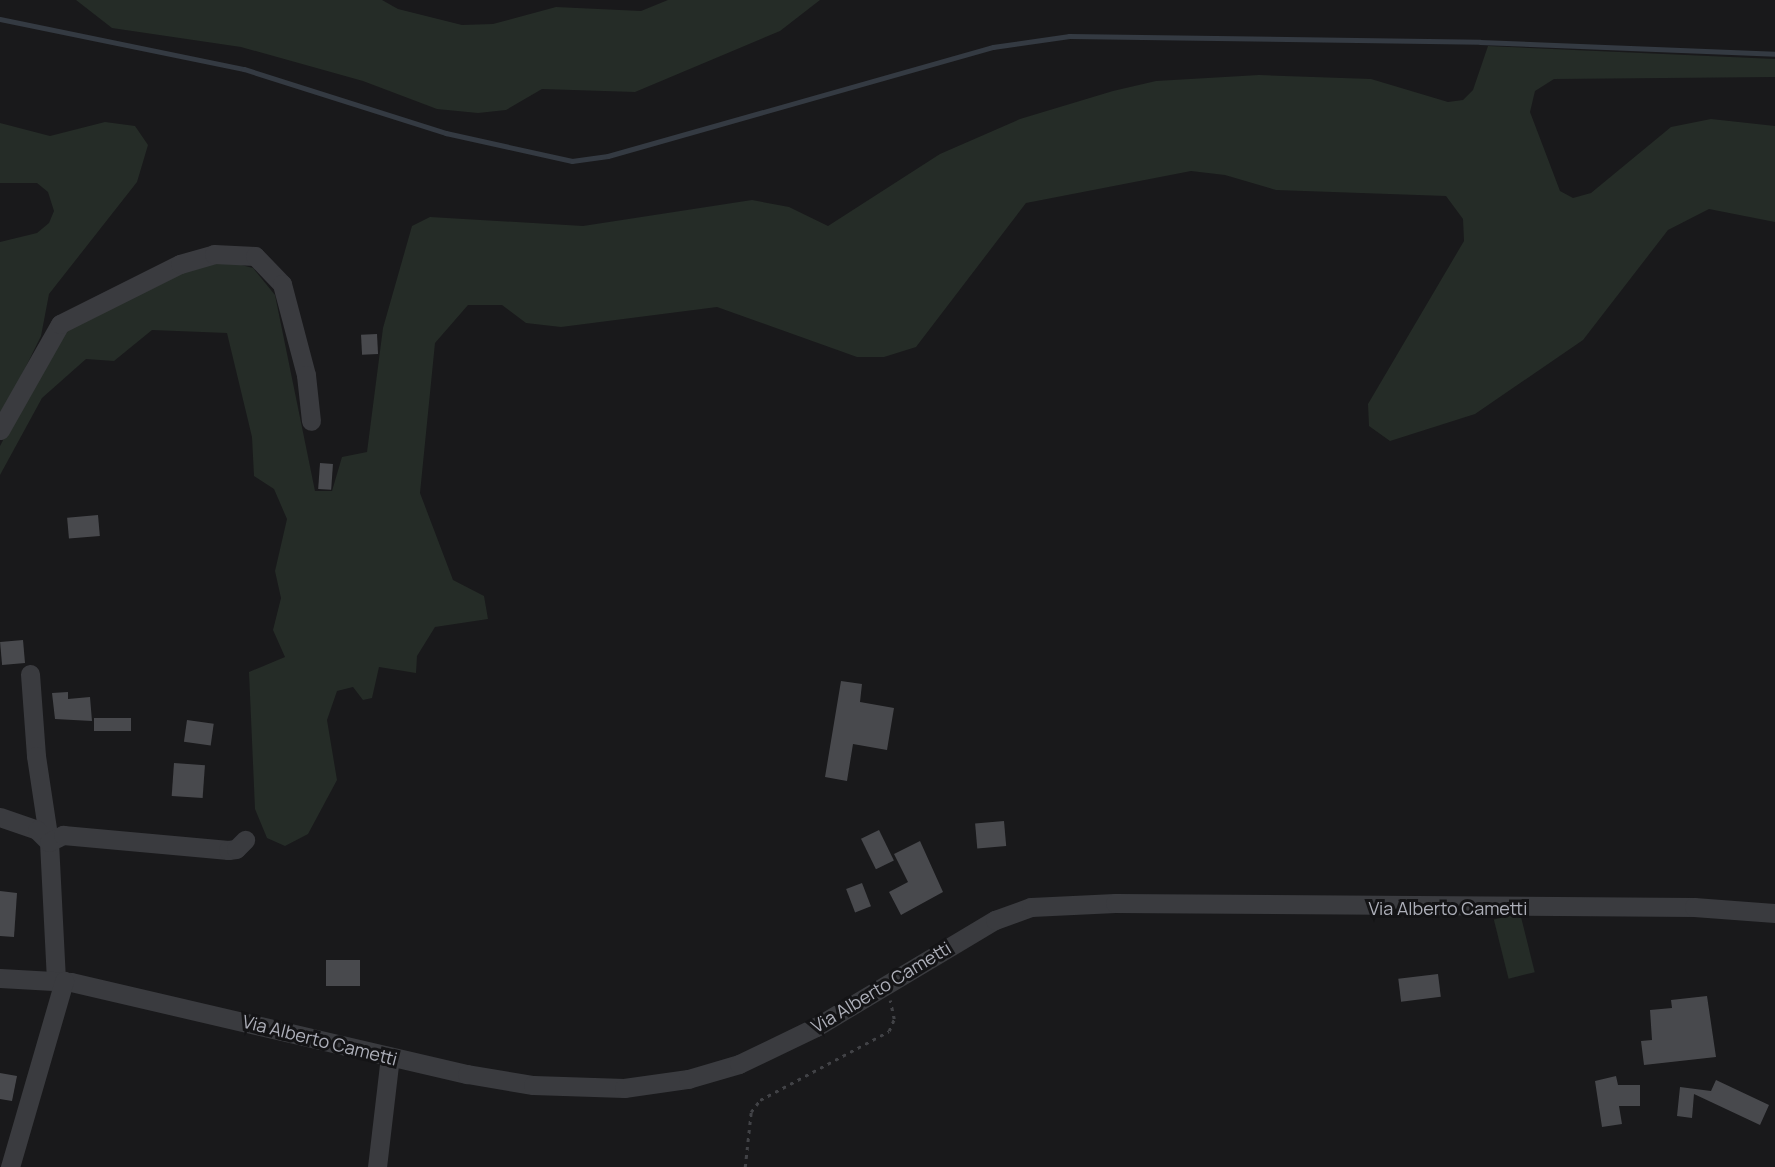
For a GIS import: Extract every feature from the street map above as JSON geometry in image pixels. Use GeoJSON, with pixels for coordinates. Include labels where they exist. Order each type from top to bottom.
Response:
{"type":"FeatureCollection","features":[{"type":"Feature","properties":{"kind":"street"},"geometry":{"type":"LineString","coordinates":[[0,430],[60,324],[180,264],[214,254],[255,256],[282,284],[306,374],[311,421]]}},
{"type":"Feature","properties":{"kind":"street"},"geometry":{"type":"LineString","coordinates":[[10,1167],[60,981],[49,842],[36,756],[30,674]]}},
{"type":"Feature","properties":{"kind":"street"},"geometry":{"type":"LineString","coordinates":[[0,817],[37,830],[49,842]]}},
{"type":"Feature","properties":{"kind":"street"},"geometry":{"type":"LineString","coordinates":[[49,842],[63,835],[228,850],[236,849],[245,839]]}},
{"type":"Feature","properties":{"kind":"street","name":"Via Alberto Cametti"},"geometry":{"type":"LineString","coordinates":[[0,978],[60,981],[390,1057],[533,1085],[657,1085],[738,1064],[816,1027],[887,982],[995,920],[1054,905],[1694,907],[1775,913]]}},
{"type":"Feature","properties":{"kind":"street"},"geometry":{"type":"LineString","coordinates":[[377,1167],[390,1057]]}},
{"type":"Feature","properties":{"kind":"path"},"geometry":{"type":"LineString","coordinates":[[745,1167],[751,1112],[760,1100],[889,1031],[894,1018],[887,982]]}},
{"type":"Feature","properties":{"kind":"shaded area"},"geometry":{"type":"Polygon","coordinates":[[[76,0],[382,0],[398,9],[462,25],[493,24],[556,7],[641,11],[668,0],[820,0],[780,31],[635,92],[542,89],[506,110],[478,113],[437,109],[363,81],[241,47],[112,28],[76,0]]]}},
{"type":"Feature","properties":{"kind":"shaded area"},"geometry":{"type":"Polygon","coordinates":[[[1488,46],[1775,59],[1775,77],[1554,79],[1535,91],[1530,112],[1560,191],[1573,198],[1591,193],[1671,127],[1711,119],[1775,126],[1775,222],[1709,209],[1668,230],[1583,340],[1475,414],[1390,441],[1369,426],[1368,404],[1464,241],[1463,219],[1446,196],[1276,190],[1225,175],[1191,171],[1026,203],[916,347],[884,357],[857,357],[717,307],[561,327],[526,323],[502,305],[468,305],[435,343],[420,493],[453,580],[484,596],[488,619],[435,627],[417,656],[416,673],[379,667],[372,698],[363,700],[353,687],[337,691],[327,720],[337,780],[308,834],[285,846],[267,838],[255,809],[249,672],[285,657],[273,630],[281,598],[275,571],[287,519],[274,489],[254,476],[252,437],[227,333],[152,330],[114,361],[86,359],[42,398],[0,475],[0,446],[59,333],[185,268],[226,261],[253,268],[275,295],[315,491],[332,491],[342,457],[367,452],[383,328],[412,226],[430,217],[583,226],[752,200],[789,207],[828,226],[940,154],[1020,119],[1113,91],[1156,81],[1259,75],[1371,79],[1448,102],[1463,100],[1473,90],[1488,46]]]}},
{"type":"Feature","properties":{"kind":"shaded area"},"geometry":{"type":"Polygon","coordinates":[[[105,122],[135,126],[148,145],[137,182],[49,294],[41,336],[0,419],[0,242],[37,233],[49,223],[54,211],[48,192],[37,183],[0,183],[0,123],[50,136],[105,122]]]}},
{"type":"Feature","properties":{"kind":"shaded area"},"geometry":{"type":"Polygon","coordinates":[[[1520,913],[1535,972],[1509,979],[1494,920],[1520,913]]]}},
{"type":"Feature","properties":{"kind":"building"},"geometry":{"type":"Polygon","coordinates":[[[377,334],[378,354],[362,355],[361,335],[377,334]]]}},
{"type":"Feature","properties":{"kind":"building"},"geometry":{"type":"Polygon","coordinates":[[[320,463],[333,464],[331,490],[318,489],[320,463]]]}},
{"type":"Feature","properties":{"kind":"building"},"geometry":{"type":"Polygon","coordinates":[[[98,515],[100,536],[69,539],[67,518],[98,515]]]}},
{"type":"Feature","properties":{"kind":"building"},"geometry":{"type":"Polygon","coordinates":[[[23,640],[25,663],[2,665],[0,642],[23,640]]]}},
{"type":"Feature","properties":{"kind":"building"},"geometry":{"type":"Polygon","coordinates":[[[841,681],[862,684],[860,702],[894,708],[887,750],[853,744],[847,781],[825,777],[841,681]]]}},
{"type":"Feature","properties":{"kind":"building"},"geometry":{"type":"Polygon","coordinates":[[[68,692],[68,699],[90,697],[92,721],[55,719],[52,693],[68,692]]]}},
{"type":"Feature","properties":{"kind":"building"},"geometry":{"type":"Polygon","coordinates":[[[94,718],[131,718],[131,731],[94,731],[94,718]]]}},
{"type":"Feature","properties":{"kind":"building"},"geometry":{"type":"Polygon","coordinates":[[[187,720],[214,724],[211,746],[184,742],[187,720]]]}},
{"type":"Feature","properties":{"kind":"building"},"geometry":{"type":"Polygon","coordinates":[[[174,763],[205,765],[203,798],[172,796],[174,763]]]}},
{"type":"Feature","properties":{"kind":"building"},"geometry":{"type":"Polygon","coordinates":[[[1004,821],[1006,846],[977,848],[975,824],[1004,821]]]}},
{"type":"Feature","properties":{"kind":"building"},"geometry":{"type":"Polygon","coordinates":[[[879,830],[894,861],[876,869],[861,839],[879,830]]]}},
{"type":"Feature","properties":{"kind":"building"},"geometry":{"type":"Polygon","coordinates":[[[920,841],[943,892],[901,915],[889,892],[908,882],[894,854],[920,841]]]}},
{"type":"Feature","properties":{"kind":"building"},"geometry":{"type":"Polygon","coordinates":[[[862,883],[871,906],[855,912],[846,889],[862,883]]]}},
{"type":"Feature","properties":{"kind":"building"},"geometry":{"type":"Polygon","coordinates":[[[0,891],[17,893],[14,937],[0,936],[0,891]]]}},
{"type":"Feature","properties":{"kind":"building"},"geometry":{"type":"Polygon","coordinates":[[[326,960],[360,960],[360,986],[326,986],[326,960]]]}},
{"type":"Feature","properties":{"kind":"building"},"geometry":{"type":"Polygon","coordinates":[[[1438,974],[1441,997],[1401,1002],[1398,979],[1438,974]]]}},
{"type":"Feature","properties":{"kind":"building"},"geometry":{"type":"Polygon","coordinates":[[[1707,996],[1716,1057],[1644,1065],[1641,1041],[1652,1040],[1650,1010],[1672,1008],[1671,1000],[1707,996]]]}},
{"type":"Feature","properties":{"kind":"building"},"geometry":{"type":"Polygon","coordinates":[[[0,1073],[17,1076],[12,1101],[0,1099],[0,1073]]]}},
{"type":"Feature","properties":{"kind":"building"},"geometry":{"type":"Polygon","coordinates":[[[1616,1076],[1618,1085],[1640,1085],[1640,1106],[1619,1106],[1622,1124],[1602,1127],[1595,1081],[1616,1076]]]}},
{"type":"Feature","properties":{"kind":"building"},"geometry":{"type":"Polygon","coordinates":[[[1716,1080],[1769,1105],[1760,1125],[1694,1094],[1692,1118],[1677,1116],[1680,1087],[1711,1091],[1716,1080]]]}},
{"type":"Feature","properties":{"kind":"waterway"},"geometry":{"type":"LineString","coordinates":[[0,19],[244,69],[446,133],[572,161],[608,156],[993,47],[1069,36],[1480,42],[1775,54]]}}]}
